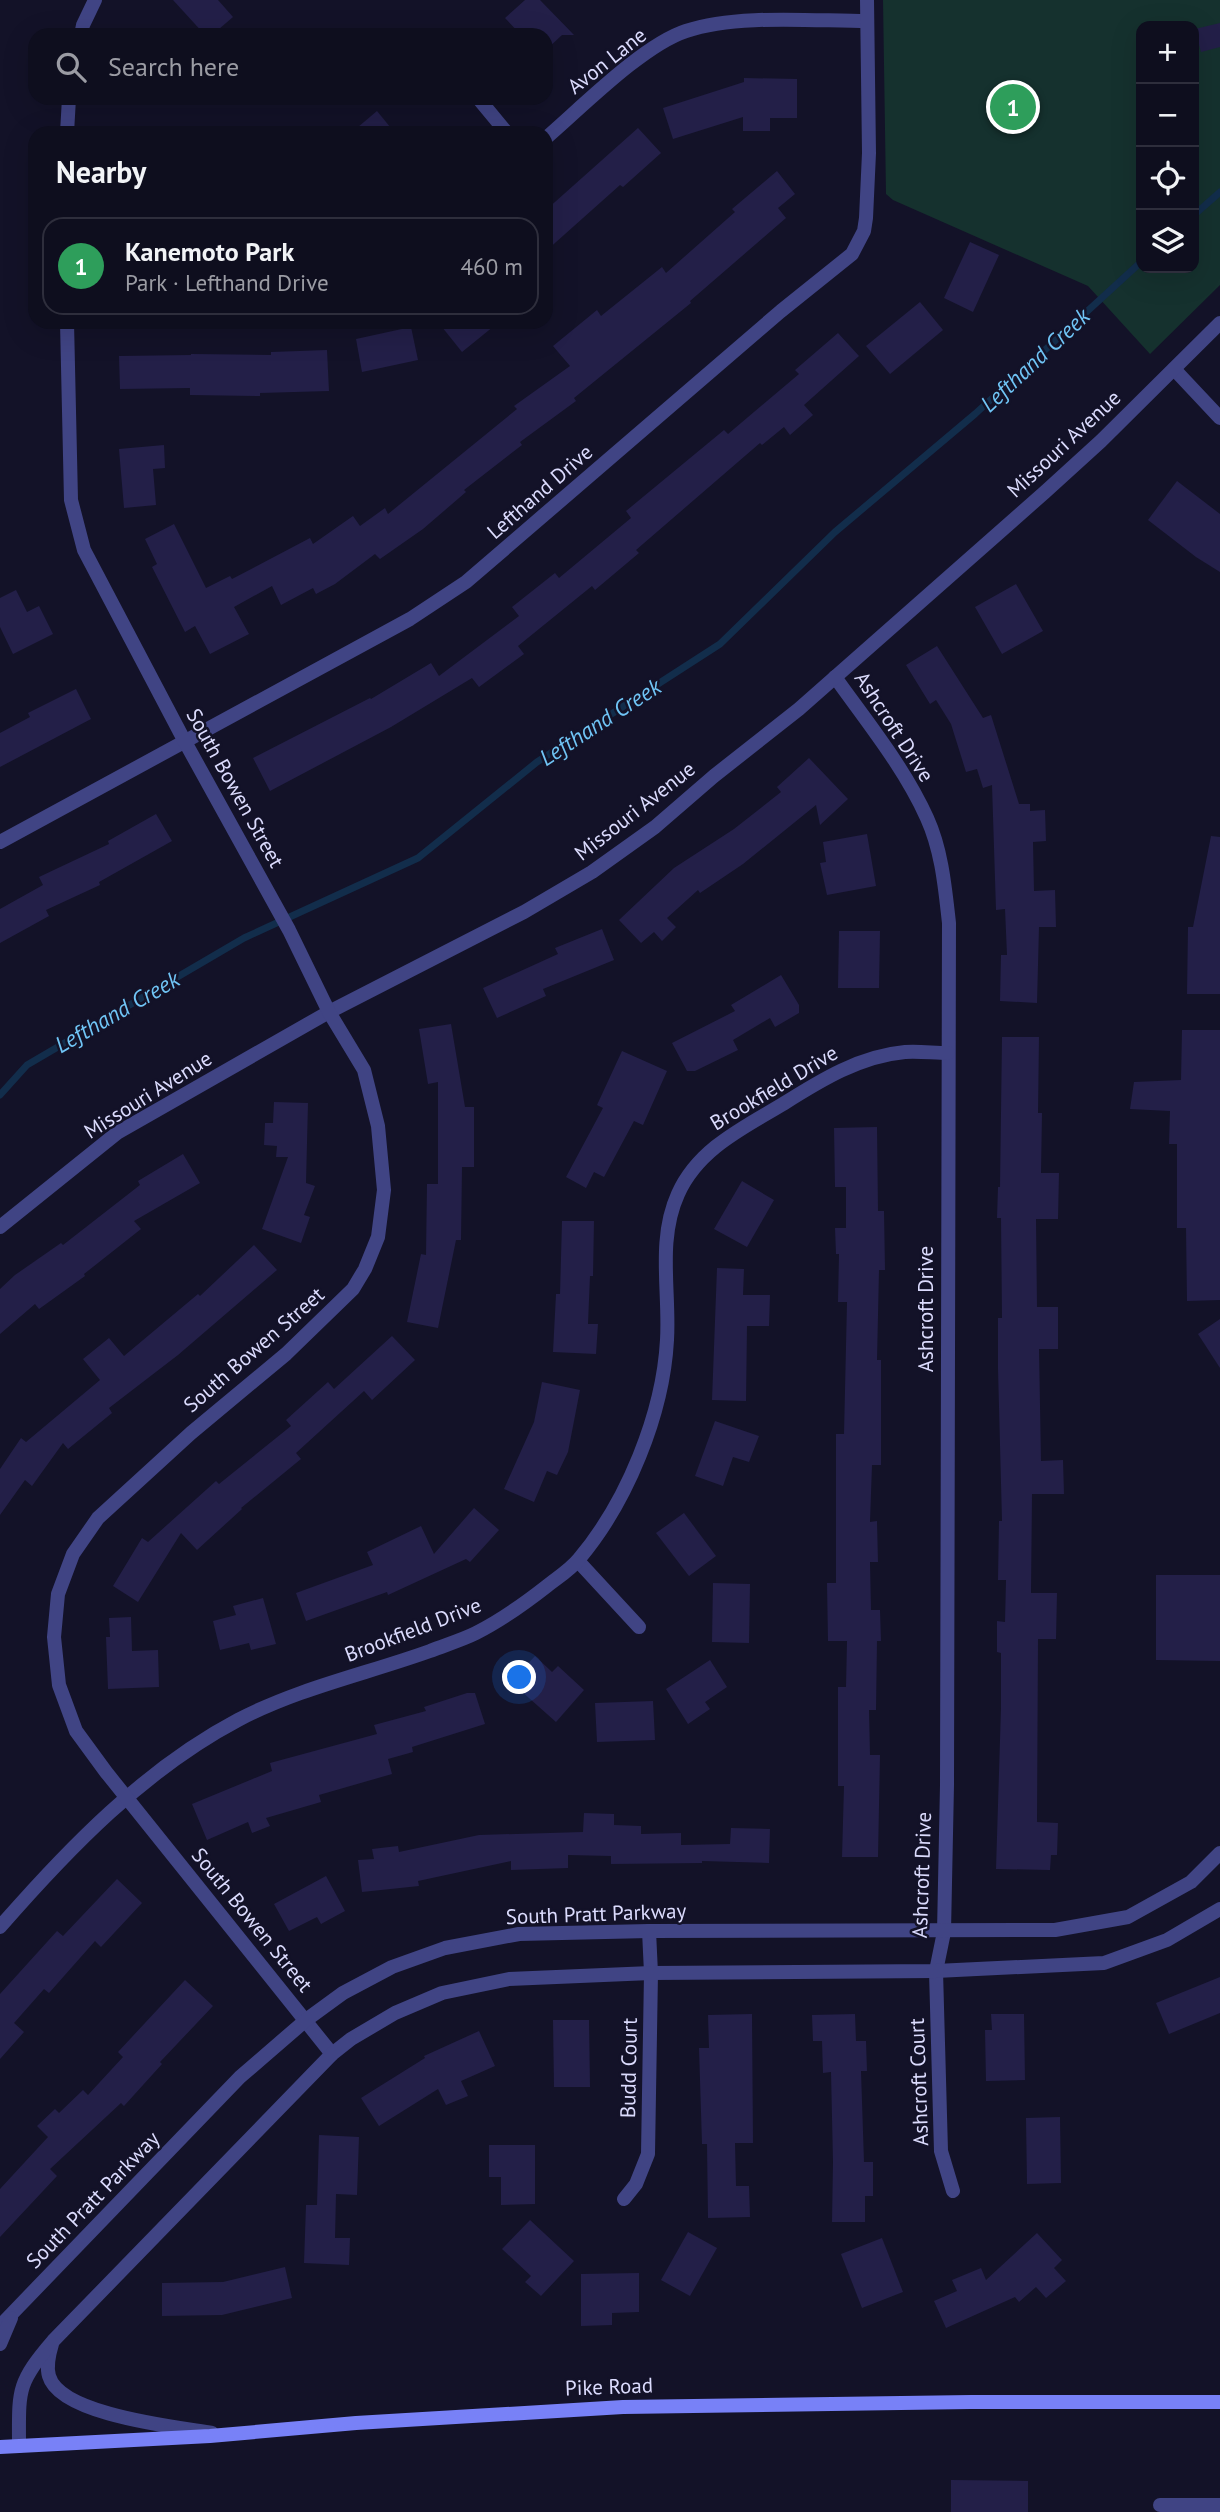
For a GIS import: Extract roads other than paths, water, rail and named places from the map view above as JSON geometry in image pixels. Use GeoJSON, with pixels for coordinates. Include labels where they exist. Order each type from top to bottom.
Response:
{"type":"FeatureCollection","features":[{"type":"Feature","properties":{"kind":"main road","name":"Pike Road"},"geometry":{"type":"LineString","coordinates":[[0,2447],[220,2435],[356,2423],[623,2407],[1220,2402]]}},
{"type":"Feature","properties":{"kind":"street"},"geometry":{"type":"LineString","coordinates":[[82,28],[95,0]]}},
{"type":"Feature","properties":{"kind":"street","name":"Lefthand Drive"},"geometry":{"type":"LineString","coordinates":[[0,842],[410,619],[466,582],[771,320],[852,254],[864,231],[866,218],[869,153],[867,0]]}},
{"type":"Feature","properties":{"kind":"street","name":"Avon Lane"},"geometry":{"type":"LineString","coordinates":[[553,132],[646,52],[684,32],[722,22],[867,21]]}},
{"type":"Feature","properties":{"kind":"street"},"geometry":{"type":"LineString","coordinates":[[67,126],[69,105]]}},
{"type":"Feature","properties":{"kind":"street"},"geometry":{"type":"LineString","coordinates":[[484,105],[501,126]]}},
{"type":"Feature","properties":{"kind":"street","name":"Missouri Avenue"},"geometry":{"type":"LineString","coordinates":[[0,1227],[117,1133],[329,1012],[524,912],[592,872],[655,827],[835,677],[1045,492],[1220,323]]}},
{"type":"Feature","properties":{"kind":"street","name":"South Bowen Street"},"geometry":{"type":"LineString","coordinates":[[67,329],[71,500],[84,550],[184,740],[289,930],[329,1012],[364,1070],[378,1126],[384,1190],[377,1237],[365,1269],[353,1289],[286,1354],[191,1433],[98,1518],[73,1554],[58,1594],[54,1637],[59,1685],[76,1731],[332,2054]]}},
{"type":"Feature","properties":{"kind":"street"},"geometry":{"type":"LineString","coordinates":[[1174,369],[1220,418]]}},
{"type":"Feature","properties":{"kind":"street","name":"Ashcroft Drive"},"geometry":{"type":"LineString","coordinates":[[835,677],[893,759],[928,818],[943,870],[949,923],[947,1785],[944,1932],[936,1971]]}},
{"type":"Feature","properties":{"kind":"street","name":"Brookfield Drive"},"geometry":{"type":"LineString","coordinates":[[0,1927],[38,1884],[127,1798],[174,1759],[238,1720],[306,1690],[385,1667],[473,1635],[521,1607],[578,1561],[611,1512],[647,1441],[658,1407],[667,1341],[666,1237],[678,1195],[695,1167],[718,1144],[823,1079],[863,1061],[905,1052],[948,1053]]}},
{"type":"Feature","properties":{"kind":"street"},"geometry":{"type":"LineString","coordinates":[[578,1561],[639,1627]]}},
{"type":"Feature","properties":{"kind":"street","name":"South Pratt Parkway"},"geometry":{"type":"LineString","coordinates":[[0,2344],[6,2321],[240,2077],[306,2020],[343,1993],[393,1968],[445,1948],[519,1934],[1055,1930],[1128,1917],[1191,1882],[1220,1853]]}},
{"type":"Feature","properties":{"kind":"street"},"geometry":{"type":"LineString","coordinates":[[19,2446],[22,2384],[32,2365],[332,2054],[351,2039],[395,2013],[442,1993],[509,1979],[651,1973],[936,1971],[1104,1963],[1167,1940],[1220,1909]]}},
{"type":"Feature","properties":{"kind":"street","name":"Budd Court"},"geometry":{"type":"LineString","coordinates":[[624,2199],[636,2184],[648,2154],[651,1973],[649,1931]]}},
{"type":"Feature","properties":{"kind":"street","name":"Ashcroft Court"},"geometry":{"type":"LineString","coordinates":[[936,1971],[941,2151],[953,2191]]}},
{"type":"Feature","properties":{"kind":"street"},"geometry":{"type":"LineString","coordinates":[[53,2341],[48,2358],[49,2377],[58,2389],[77,2404],[105,2414],[220,2435]]}},
{"type":"Feature","properties":{"kind":"street"},"geometry":{"type":"LineString","coordinates":[[1160,2505],[1220,2505]]}},
{"type":"Feature","properties":{"kind":"waterway","name":"Lefthand Creek"},"geometry":{"type":"LineString","coordinates":[[1199,211],[1220,192]]}},
{"type":"Feature","properties":{"kind":"waterway","name":"Lefthand Creek"},"geometry":{"type":"LineString","coordinates":[[0,1095],[27,1065],[244,938],[418,858],[537,762],[720,644],[835,532],[975,414],[1136,267]]}},
{"type":"Feature","properties":{"kind":"place","name":"Kanemoto Park"},"geometry":{"type":"Point","coordinates":[1013,107]}}]}
